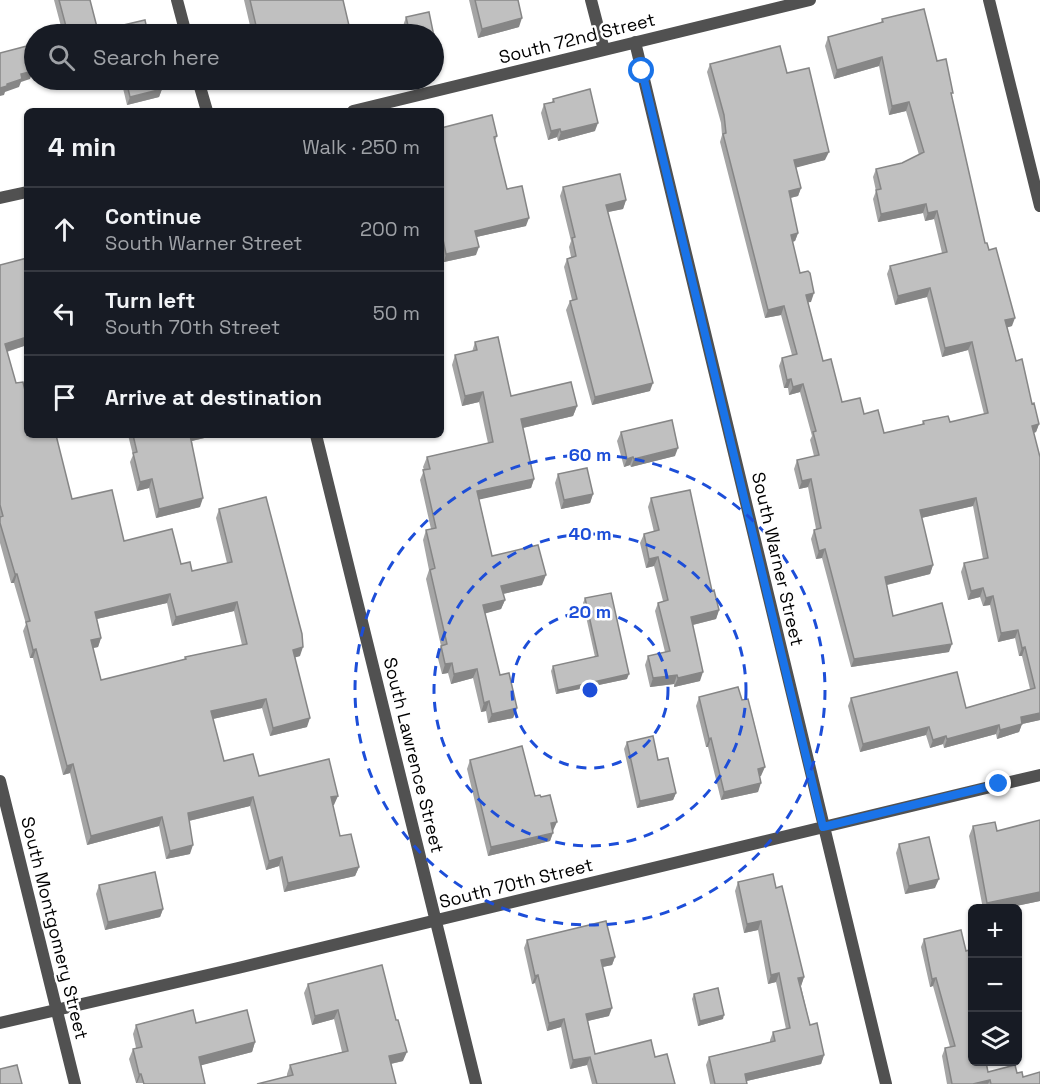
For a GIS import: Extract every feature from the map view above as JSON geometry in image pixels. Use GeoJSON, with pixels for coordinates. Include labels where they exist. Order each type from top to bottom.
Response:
{"type":"FeatureCollection","features":[{"type":"Feature","properties":{"kind":"street"},"geometry":{"type":"LineString","coordinates":[[177,0],[183,24]]}},
{"type":"Feature","properties":{"kind":"street"},"geometry":{"type":"LineString","coordinates":[[591,0],[604,50]]}},
{"type":"Feature","properties":{"kind":"street","name":"South 72nd Street"},"geometry":{"type":"LineString","coordinates":[[444,89],[810,0]]}},
{"type":"Feature","properties":{"kind":"street"},"geometry":{"type":"LineString","coordinates":[[989,0],[1040,206]]}},
{"type":"Feature","properties":{"kind":"street","name":"South Warner Street"},"geometry":{"type":"LineString","coordinates":[[635,42],[886,1084]]}},
{"type":"Feature","properties":{"kind":"street"},"geometry":{"type":"LineString","coordinates":[[201,90],[206,108]]}},
{"type":"Feature","properties":{"kind":"street","name":"South 72nd Street"},"geometry":{"type":"LineString","coordinates":[[365,108],[439,90]]}},
{"type":"Feature","properties":{"kind":"street"},"geometry":{"type":"LineString","coordinates":[[0,198],[24,193]]}},
{"type":"Feature","properties":{"kind":"street","name":"South Lawrence Street"},"geometry":{"type":"LineString","coordinates":[[317,438],[476,1084]]}},
{"type":"Feature","properties":{"kind":"street","name":"South 70th Street"},"geometry":{"type":"LineString","coordinates":[[0,1023],[1040,774]]}},
{"type":"Feature","properties":{"kind":"street","name":"South Montgomery Street"},"geometry":{"type":"LineString","coordinates":[[0,781],[75,1084]]}},
{"type":"Feature","properties":{"kind":"building"},"geometry":{"type":"Polygon","coordinates":[[[59,0],[90,0],[96,24],[65,24],[59,0]]]}},
{"type":"Feature","properties":{"kind":"building"},"geometry":{"type":"Polygon","coordinates":[[[250,0],[343,0],[349,24],[256,24],[250,0]]]}},
{"type":"Feature","properties":{"kind":"building"},"geometry":{"type":"Polygon","coordinates":[[[475,0],[518,0],[522,18],[482,29],[475,0]]]}},
{"type":"Feature","properties":{"kind":"building"},"geometry":{"type":"Polygon","coordinates":[[[924,9],[937,61],[946,59],[953,93],[951,93],[985,243],[989,250],[996,248],[1015,318],[1005,320],[1016,361],[1022,359],[1039,424],[1032,426],[1040,457],[1040,713],[1021,717],[1022,724],[1000,730],[999,725],[947,739],[946,736],[933,740],[929,727],[863,744],[851,698],[957,672],[966,708],[1035,688],[1025,647],[1022,648],[1018,630],[1001,633],[993,596],[986,598],[983,588],[971,591],[964,563],[988,558],[976,498],[920,510],[933,565],[885,577],[893,616],[942,603],[952,644],[854,659],[825,549],[819,551],[814,530],[821,528],[811,479],[802,481],[797,460],[819,455],[813,432],[816,431],[803,384],[793,387],[791,379],[787,380],[782,358],[797,354],[784,306],[768,310],[723,134],[726,133],[724,115],[710,64],[780,46],[787,73],[809,68],[829,152],[794,160],[801,188],[789,191],[798,233],[791,235],[800,273],[808,271],[810,273],[814,293],[806,295],[823,361],[831,359],[842,402],[860,398],[864,414],[878,410],[884,433],[948,416],[950,422],[988,413],[972,342],[945,348],[930,288],[898,296],[890,266],[947,252],[937,211],[928,213],[926,204],[881,214],[876,190],[881,189],[876,169],[902,163],[924,152],[909,102],[892,106],[882,57],[837,70],[828,37],[883,22],[882,19],[924,9]]]}},
{"type":"Feature","properties":{"kind":"building"},"geometry":{"type":"Polygon","coordinates":[[[429,12],[432,24],[408,24],[406,17],[429,12]]]}},
{"type":"Feature","properties":{"kind":"building"},"geometry":{"type":"Polygon","coordinates":[[[145,20],[146,24],[128,24],[145,20]]]}},
{"type":"Feature","properties":{"kind":"building"},"geometry":{"type":"Polygon","coordinates":[[[24,47],[22,79],[0,88],[0,53],[24,47]]]}},
{"type":"Feature","properties":{"kind":"building"},"geometry":{"type":"Polygon","coordinates":[[[590,89],[598,123],[561,132],[560,129],[551,131],[544,104],[554,102],[553,99],[590,89]]]}},
{"type":"Feature","properties":{"kind":"building"},"geometry":{"type":"Polygon","coordinates":[[[128,90],[158,90],[130,97],[128,90]]]}},
{"type":"Feature","properties":{"kind":"building"},"geometry":{"type":"Polygon","coordinates":[[[492,115],[497,136],[494,137],[507,189],[522,186],[529,218],[475,231],[479,247],[446,254],[444,244],[444,127],[492,115]]]}},
{"type":"Feature","properties":{"kind":"building"},"geometry":{"type":"Polygon","coordinates":[[[620,174],[626,200],[606,205],[653,383],[595,397],[570,301],[577,299],[567,259],[576,256],[572,238],[575,237],[563,187],[620,174]]]}},
{"type":"Feature","properties":{"kind":"building"},"geometry":{"type":"Polygon","coordinates":[[[24,259],[24,338],[5,344],[16,383],[23,382],[24,386],[24,438],[57,438],[72,499],[112,490],[124,541],[172,529],[181,564],[190,562],[192,571],[232,562],[219,509],[266,497],[302,634],[303,647],[293,650],[310,718],[273,728],[266,699],[211,711],[224,761],[253,754],[259,776],[329,759],[338,796],[331,797],[340,836],[351,834],[359,867],[288,883],[282,857],[269,861],[253,797],[188,813],[193,845],[170,851],[162,817],[91,836],[73,764],[67,766],[36,649],[33,650],[26,622],[30,621],[0,523],[0,517],[3,516],[0,505],[0,265],[24,259]],[[170,594],[95,612],[101,638],[91,640],[101,680],[186,659],[185,657],[247,644],[237,602],[176,617],[170,594]]]}},
{"type":"Feature","properties":{"kind":"building"},"geometry":{"type":"Polygon","coordinates":[[[498,337],[511,396],[571,382],[577,406],[521,419],[534,479],[477,491],[492,556],[538,545],[546,575],[501,586],[505,600],[483,605],[500,675],[509,673],[517,708],[492,714],[489,701],[484,703],[477,669],[454,674],[452,663],[445,664],[441,646],[447,644],[430,570],[435,568],[426,530],[436,528],[423,470],[430,469],[427,457],[493,442],[483,392],[465,396],[455,355],[477,350],[475,342],[498,337]]]}},
{"type":"Feature","properties":{"kind":"building"},"geometry":{"type":"Polygon","coordinates":[[[672,420],[678,448],[627,459],[621,432],[672,420]]]}},
{"type":"Feature","properties":{"kind":"building"},"geometry":{"type":"Polygon","coordinates":[[[134,438],[191,438],[203,498],[159,509],[152,479],[140,482],[133,453],[137,452],[134,438]]]}},
{"type":"Feature","properties":{"kind":"building"},"geometry":{"type":"Polygon","coordinates":[[[587,468],[593,494],[564,500],[558,474],[587,468]]]}},
{"type":"Feature","properties":{"kind":"building"},"geometry":{"type":"Polygon","coordinates":[[[690,490],[712,591],[714,590],[719,610],[691,617],[703,672],[678,678],[677,675],[653,678],[648,656],[670,651],[658,603],[668,600],[658,557],[649,559],[644,534],[659,530],[651,498],[690,490]]]}},
{"type":"Feature","properties":{"kind":"building"},"geometry":{"type":"Polygon","coordinates":[[[611,593],[629,674],[558,690],[553,666],[598,656],[585,598],[611,593]]]}},
{"type":"Feature","properties":{"kind":"building"},"geometry":{"type":"Polygon","coordinates":[[[738,687],[742,700],[748,699],[765,767],[758,769],[761,783],[724,792],[699,697],[738,687]]]}},
{"type":"Feature","properties":{"kind":"building"},"geometry":{"type":"Polygon","coordinates":[[[653,736],[658,760],[668,758],[676,793],[640,801],[627,742],[653,736]]]}},
{"type":"Feature","properties":{"kind":"building"},"geometry":{"type":"Polygon","coordinates":[[[522,746],[535,796],[550,795],[557,822],[551,823],[553,833],[491,847],[470,760],[522,746]]]}},
{"type":"Feature","properties":{"kind":"building"},"geometry":{"type":"Polygon","coordinates":[[[1040,820],[1040,892],[987,903],[973,826],[995,822],[997,831],[1040,820]]]}},
{"type":"Feature","properties":{"kind":"building"},"geometry":{"type":"Polygon","coordinates":[[[929,837],[939,879],[909,886],[899,844],[929,837]]]}},
{"type":"Feature","properties":{"kind":"building"},"geometry":{"type":"Polygon","coordinates":[[[155,872],[163,909],[108,922],[99,885],[155,872]]]}},
{"type":"Feature","properties":{"kind":"building"},"geometry":{"type":"Polygon","coordinates":[[[773,874],[776,888],[782,886],[804,977],[798,978],[810,1025],[817,1023],[824,1055],[745,1074],[747,1084],[715,1084],[709,1057],[775,1041],[773,1032],[790,1028],[779,973],[771,975],[761,921],[747,924],[738,882],[773,874]]]}},
{"type":"Feature","properties":{"kind":"building"},"geometry":{"type":"Polygon","coordinates":[[[606,921],[615,957],[601,960],[612,1008],[586,1014],[595,1054],[651,1040],[655,1057],[667,1054],[675,1084],[597,1084],[590,1057],[573,1060],[564,1019],[549,1023],[527,940],[606,921]]]}},
{"type":"Feature","properties":{"kind":"building"},"geometry":{"type":"Polygon","coordinates":[[[961,930],[966,951],[968,950],[968,1066],[987,1066],[988,1072],[1015,1066],[1017,1073],[1022,1072],[1023,1077],[1040,1072],[1040,1084],[991,1084],[990,1080],[973,1084],[952,1084],[945,1048],[955,1046],[936,978],[932,979],[924,939],[961,930]]]}},
{"type":"Feature","properties":{"kind":"building"},"geometry":{"type":"Polygon","coordinates":[[[382,965],[407,1052],[389,1056],[396,1084],[257,1084],[293,1075],[290,1065],[348,1051],[338,1010],[315,1016],[308,984],[382,965]]]}},
{"type":"Feature","properties":{"kind":"building"},"geometry":{"type":"Polygon","coordinates":[[[718,988],[724,1015],[700,1021],[694,994],[718,988]]]}},
{"type":"Feature","properties":{"kind":"building"},"geometry":{"type":"Polygon","coordinates":[[[193,1010],[196,1023],[247,1010],[255,1042],[199,1057],[205,1084],[144,1084],[133,1049],[142,1047],[136,1025],[193,1010]]]}},
{"type":"Feature","properties":{"kind":"building"},"geometry":{"type":"Polygon","coordinates":[[[17,1065],[22,1084],[0,1084],[0,1069],[17,1065]]]}},
{"type":"Feature","properties":{"kind":"route"},"geometry":{"type":"LineString","coordinates":[[642,71],[823,827],[999,784]]}}]}
